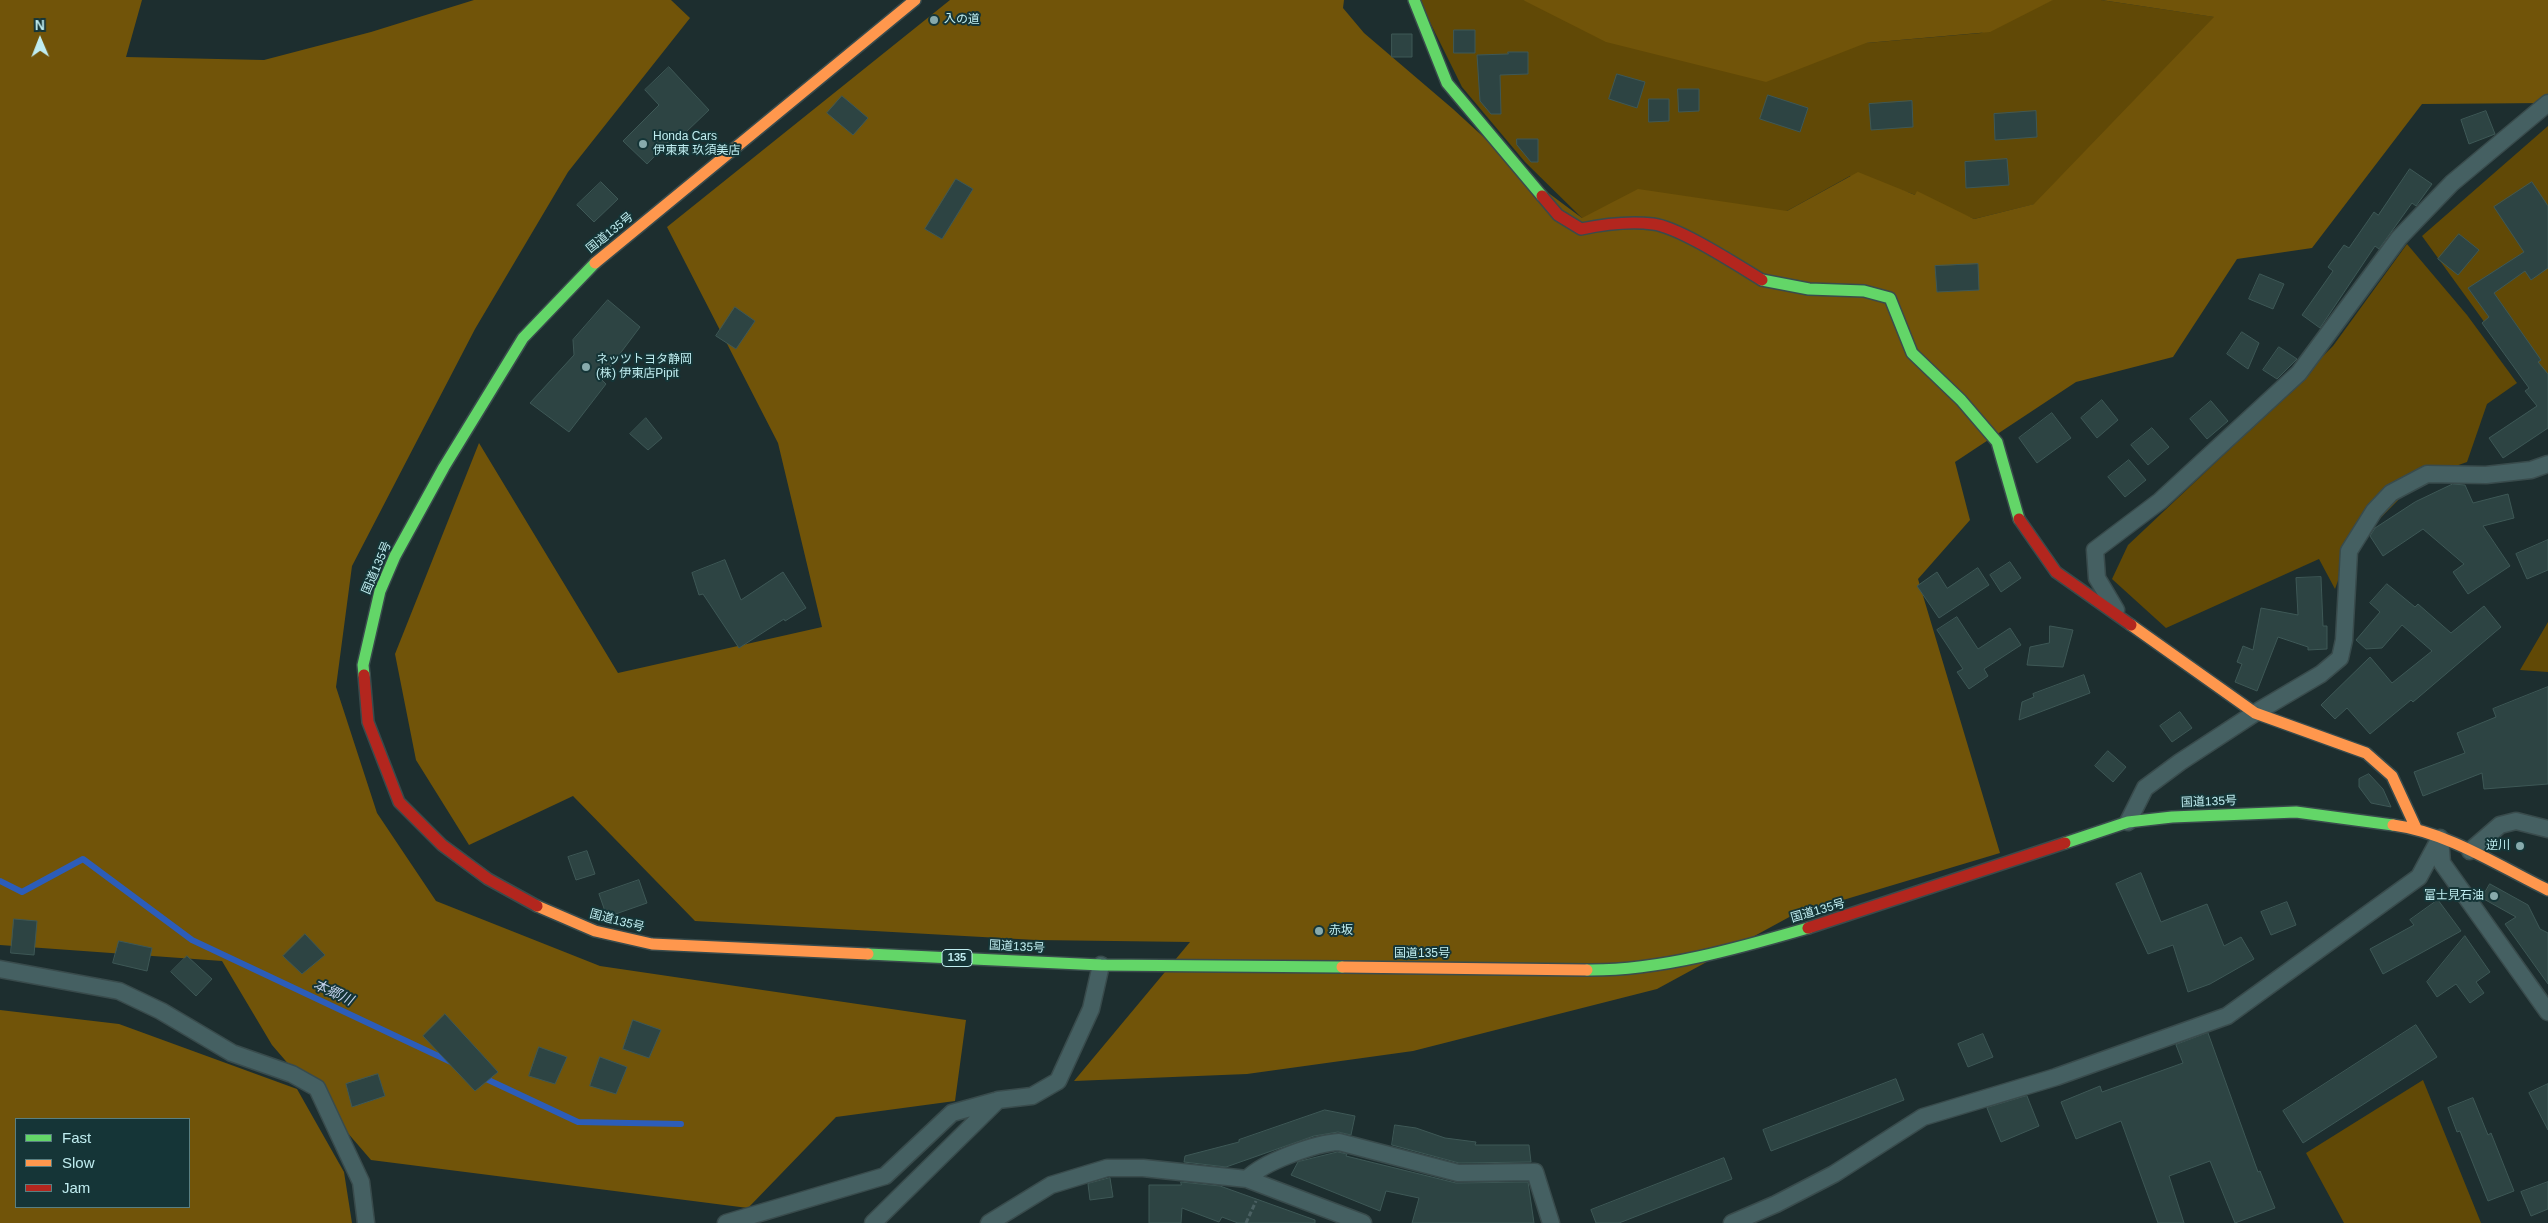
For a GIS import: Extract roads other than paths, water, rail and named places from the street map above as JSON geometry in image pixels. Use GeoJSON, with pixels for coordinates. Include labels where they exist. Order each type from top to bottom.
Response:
{"type":"FeatureCollection","features":[{"type":"Feature","properties":{"kind":"main road","name":"国道135号"},"geometry":{"type":"LineString","coordinates":[[915,0],[599,259],[523,338],[444,466],[395,556],[380,591],[363,665],[368,722],[400,802],[442,846],[488,879],[548,912],[595,931],[652,944],[1101,965],[1608,970],[1666,963],[1741,947],[1845,918],[2128,822],[2172,817],[2296,812],[2416,828],[2470,851],[2548,890]]}},
{"type":"Feature","properties":{"kind":"main road"},"geometry":{"type":"LineString","coordinates":[[1414,0],[1447,83],[1558,215],[1581,229],[1609,224],[1655,224],[1683,235],[1765,281],[1809,289],[1864,290],[1890,298],[1912,353],[1961,400],[1997,442],[2017,515],[2056,572],[2122,621],[2209,678],[2255,713],[2366,753],[2392,776],[2416,828]]}},
{"type":"Feature","properties":{"kind":"street"},"geometry":{"type":"LineString","coordinates":[[2122,621],[2097,578],[2095,550],[2160,500],[2299,373],[2400,238],[2452,183],[2548,103]]}},
{"type":"Feature","properties":{"kind":"street"},"geometry":{"type":"LineString","coordinates":[[2128,822],[2145,788],[2180,762],[2255,713],[2320,674],[2340,658],[2344,640],[2349,550],[2374,512],[2391,493],[2427,474],[2486,475],[2531,470],[2548,464]]}},
{"type":"Feature","properties":{"kind":"street"},"geometry":{"type":"LineString","coordinates":[[2470,851],[2500,825],[2516,821],[2548,830]]}},
{"type":"Feature","properties":{"kind":"street"},"geometry":{"type":"LineString","coordinates":[[2440,838],[2442,864],[2548,1012]]}},
{"type":"Feature","properties":{"kind":"street"},"geometry":{"type":"LineString","coordinates":[[1732,1223],[1776,1204],[1834,1174],[1923,1117],[2056,1077],[2227,1016],[2420,878],[2440,838]]}},
{"type":"Feature","properties":{"kind":"street"},"geometry":{"type":"LineString","coordinates":[[726,1223],[885,1176],[952,1113],[998,1100],[1032,1096],[1058,1081],[1091,1009],[1101,965]]}},
{"type":"Feature","properties":{"kind":"street"},"geometry":{"type":"LineString","coordinates":[[0,970],[119,990],[161,1011],[232,1053],[292,1074],[317,1088],[361,1182],[366,1223]]}},
{"type":"Feature","properties":{"kind":"street"},"geometry":{"type":"LineString","coordinates":[[873,1223],[998,1100]]}},
{"type":"Feature","properties":{"kind":"street"},"geometry":{"type":"LineString","coordinates":[[1247,1179],[1256,1170],[1325,1142],[1339,1142],[1458,1173],[1535,1172],[1550,1223]]}},
{"type":"Feature","properties":{"kind":"street"},"geometry":{"type":"LineString","coordinates":[[989,1223],[1051,1185],[1107,1168],[1143,1168],[1247,1179],[1363,1223]]}},
{"type":"Feature","properties":{"kind":"waterway","name":"本郷川"},"geometry":{"type":"LineString","coordinates":[[0,881],[22,892],[83,859],[192,940],[453,1063]]}},
{"type":"Feature","properties":{"kind":"waterway","name":"本郷川"},"geometry":{"type":"LineString","coordinates":[[482,1077],[578,1122],[681,1124]]}},
{"type":"Feature","properties":{"kind":"place","name":"入の道"},"geometry":{"type":"Point","coordinates":[934,20]}},
{"type":"Feature","properties":{"kind":"place","name":"Honda Cars 伊東東 玖須美店"},"geometry":{"type":"Point","coordinates":[643,144]}},
{"type":"Feature","properties":{"kind":"place","name":"ネッツトヨタ静岡 (株) 伊東店Pipit"},"geometry":{"type":"Point","coordinates":[586,367]}},
{"type":"Feature","properties":{"kind":"place","name":"逆川"},"geometry":{"type":"Point","coordinates":[2520,846]}},
{"type":"Feature","properties":{"kind":"place","name":"富士見石油"},"geometry":{"type":"Point","coordinates":[2494,896]}},
{"type":"Feature","properties":{"kind":"place","name":"赤坂"},"geometry":{"type":"Point","coordinates":[1319,931]}}]}
